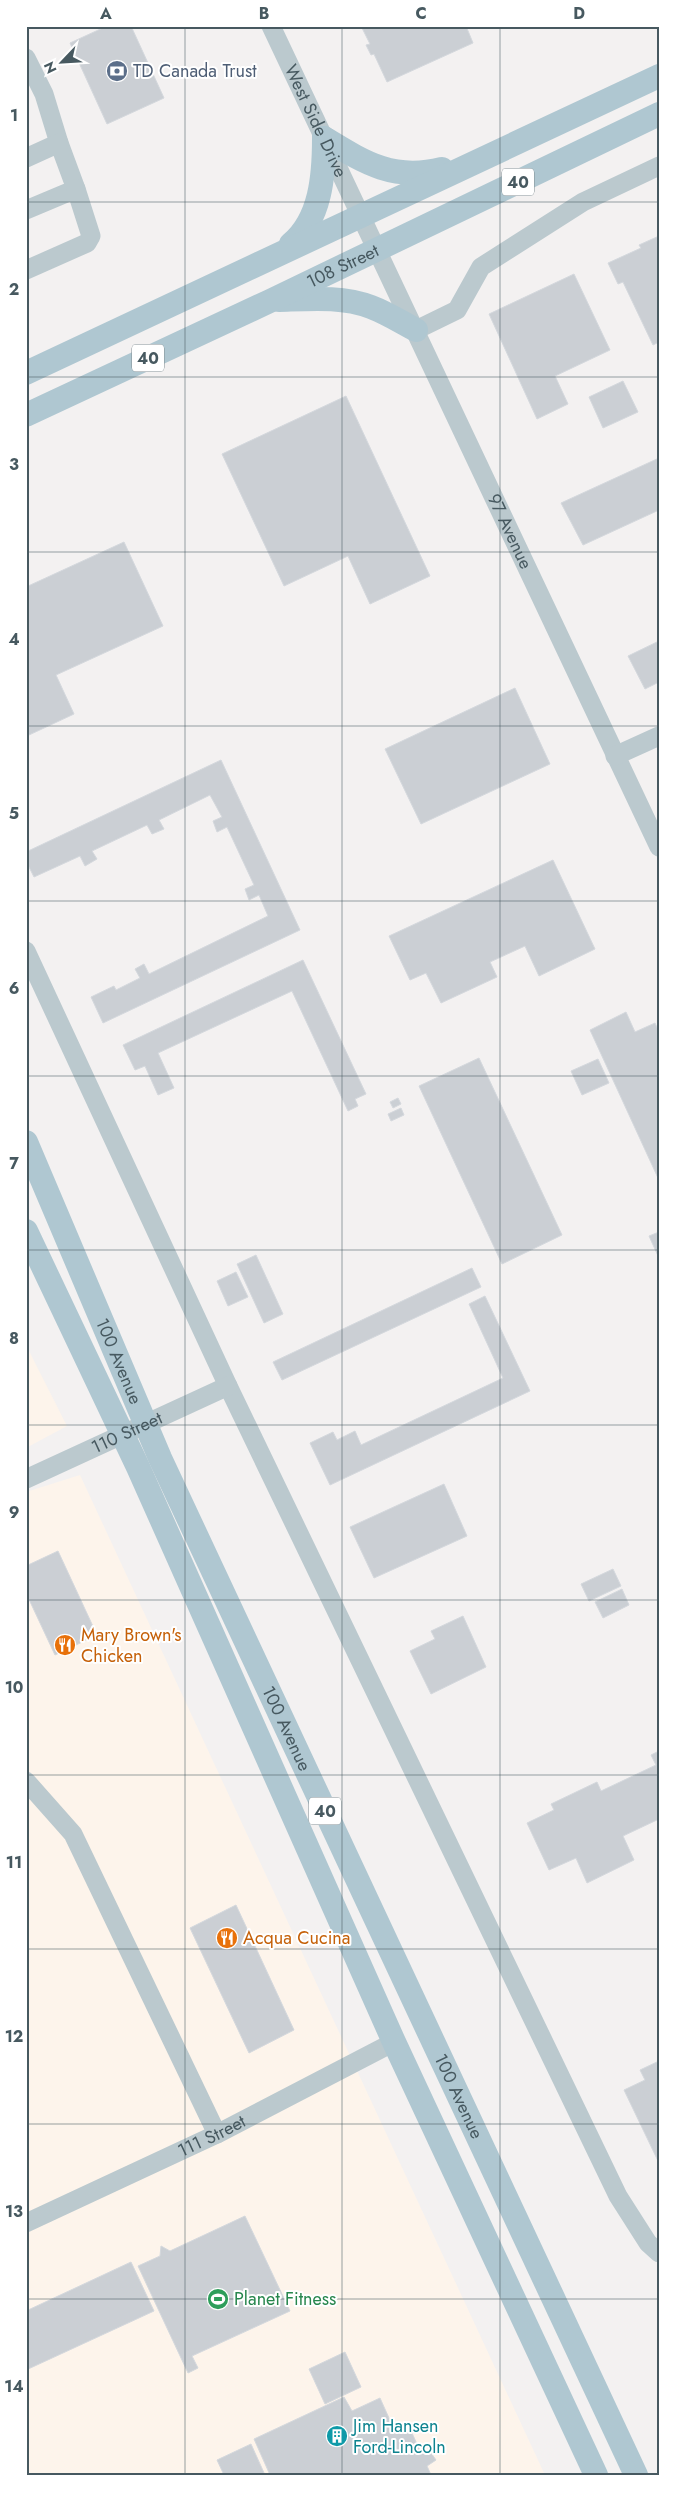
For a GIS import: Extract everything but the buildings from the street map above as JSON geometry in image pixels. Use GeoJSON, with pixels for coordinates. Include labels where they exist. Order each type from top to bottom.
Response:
{"type":"FeatureCollection","features":[{"type":"Feature","properties":{"kind":"main road","name":"40"},"geometry":{"type":"LineString","coordinates":[[26,373],[659,76]]}},
{"type":"Feature","properties":{"kind":"main road","name":"108 Street"},"geometry":{"type":"LineString","coordinates":[[26,415],[270,301],[659,114]]}},
{"type":"Feature","properties":{"kind":"main road"},"geometry":{"type":"LineString","coordinates":[[280,254],[308,227],[322,184],[324,138],[363,162],[388,171],[426,173],[480,160]]}},
{"type":"Feature","properties":{"kind":"main road"},"geometry":{"type":"LineString","coordinates":[[270,301],[330,299],[355,302],[371,306],[416,330]]}},
{"type":"Feature","properties":{"kind":"main road","name":"100 Avenue"},"geometry":{"type":"LineString","coordinates":[[26,1142],[145,1424],[636,2475]]}},
{"type":"Feature","properties":{"kind":"main road","name":"100 Avenue"},"geometry":{"type":"LineString","coordinates":[[26,1231],[122,1435],[394,2042],[596,2475]]}},
{"type":"Feature","properties":{"kind":"street","name":"West Side Drive"},"geometry":{"type":"LineString","coordinates":[[271,26],[360,215]]}},
{"type":"Feature","properties":{"kind":"street"},"geometry":{"type":"LineString","coordinates":[[26,58],[44,94],[91,236],[87,243],[80,248],[26,270]]}},
{"type":"Feature","properties":{"kind":"street"},"geometry":{"type":"LineString","coordinates":[[26,158],[59,143]]}},
{"type":"Feature","properties":{"kind":"street"},"geometry":{"type":"LineString","coordinates":[[416,330],[457,310],[481,267],[583,202],[659,166]]}},
{"type":"Feature","properties":{"kind":"street"},"geometry":{"type":"LineString","coordinates":[[26,210],[76,189]]}},
{"type":"Feature","properties":{"kind":"street","name":"97 Avenue"},"geometry":{"type":"LineString","coordinates":[[360,215],[659,847]]}},
{"type":"Feature","properties":{"kind":"street"},"geometry":{"type":"LineString","coordinates":[[615,756],[659,736]]}},
{"type":"Feature","properties":{"kind":"street"},"geometry":{"type":"LineString","coordinates":[[26,951],[228,1386],[618,2196],[648,2243],[659,2253]]}},
{"type":"Feature","properties":{"kind":"street","name":"110 Street"},"geometry":{"type":"LineString","coordinates":[[28,1476],[228,1386]]}},
{"type":"Feature","properties":{"kind":"street"},"geometry":{"type":"LineString","coordinates":[[26,1781],[73,1834],[217,2134]]}},
{"type":"Feature","properties":{"kind":"street","name":"111 Street"},"geometry":{"type":"LineString","coordinates":[[26,2223],[217,2134],[394,2042]]}},
{"type":"Feature","properties":{"kind":"shaded area"},"geometry":{"type":"Polygon","coordinates":[[[26,1345],[67,1426],[26,1448],[26,1345]]]}},
{"type":"Feature","properties":{"kind":"shaded area"},"geometry":{"type":"Polygon","coordinates":[[[80,1475],[545,2475],[26,2475],[26,1492],[80,1475]]]}},
{"type":"Feature","properties":{"kind":"place","name":"TD Canada Trust"},"geometry":{"type":"Point","coordinates":[117,71]}},
{"type":"Feature","properties":{"kind":"place","name":"Mary Brown's Chicken"},"geometry":{"type":"Point","coordinates":[65,1645]}},
{"type":"Feature","properties":{"kind":"place","name":"Acqua Cucina"},"geometry":{"type":"Point","coordinates":[227,1938]}},
{"type":"Feature","properties":{"kind":"place","name":"Planet Fitness"},"geometry":{"type":"Point","coordinates":[218,2299]}},
{"type":"Feature","properties":{"kind":"place","name":"Jim Hansen Ford-Lincoln"},"geometry":{"type":"Point","coordinates":[337,2436]}}]}
